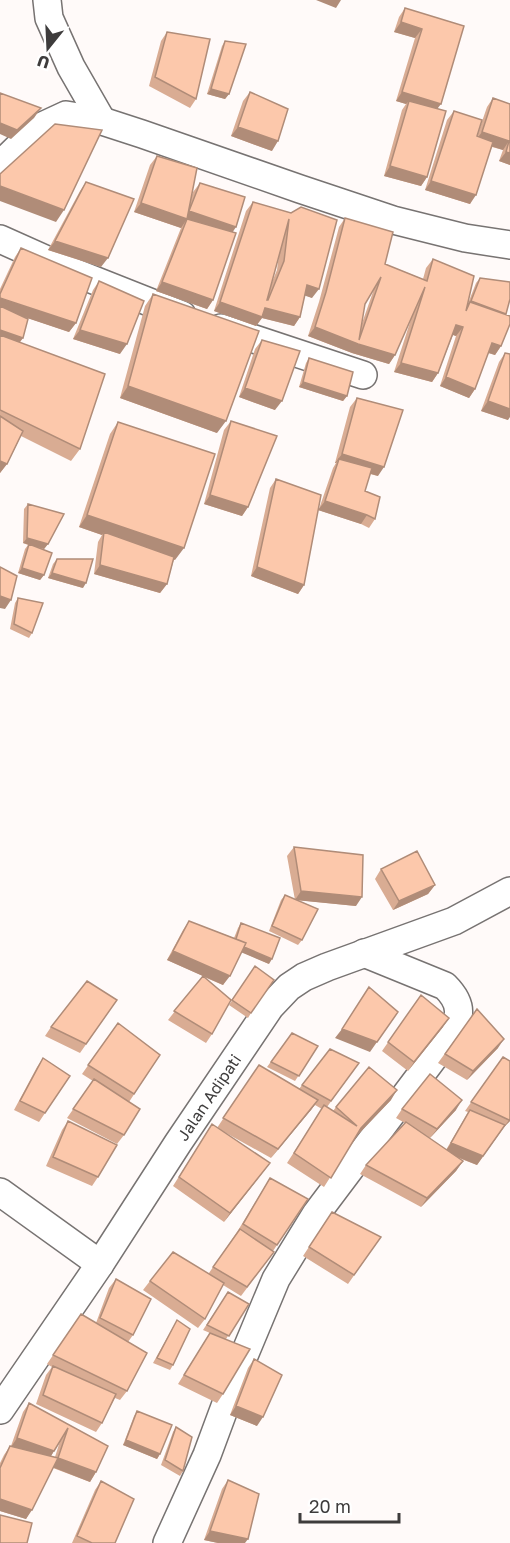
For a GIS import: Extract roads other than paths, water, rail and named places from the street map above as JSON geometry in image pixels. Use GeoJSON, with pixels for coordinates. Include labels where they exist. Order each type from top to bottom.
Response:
{"type":"FeatureCollection","features":[{"type":"Feature","properties":{"kind":"street"},"geometry":{"type":"LineString","coordinates":[[47,0],[49,18],[71,67],[102,121]]}},
{"type":"Feature","properties":{"kind":"street"},"geometry":{"type":"LineString","coordinates":[[0,165],[38,128],[66,115],[102,121],[393,220],[465,238],[510,244]]}},
{"type":"Feature","properties":{"kind":"street"},"geometry":{"type":"LineString","coordinates":[[0,238],[76,273],[169,311],[363,375]]}},
{"type":"Feature","properties":{"kind":"street","name":"Jalan Adipati"},"geometry":{"type":"LineString","coordinates":[[0,1410],[100,1264],[270,1007],[304,977],[454,921],[510,891]]}},
{"type":"Feature","properties":{"kind":"street"},"geometry":{"type":"LineString","coordinates":[[167,1543],[207,1455],[243,1358],[276,1279],[316,1214],[456,1025],[459,1008],[455,996],[445,986],[364,954]]}},
{"type":"Feature","properties":{"kind":"street"},"geometry":{"type":"LineString","coordinates":[[0,1192],[100,1264]]}}]}
